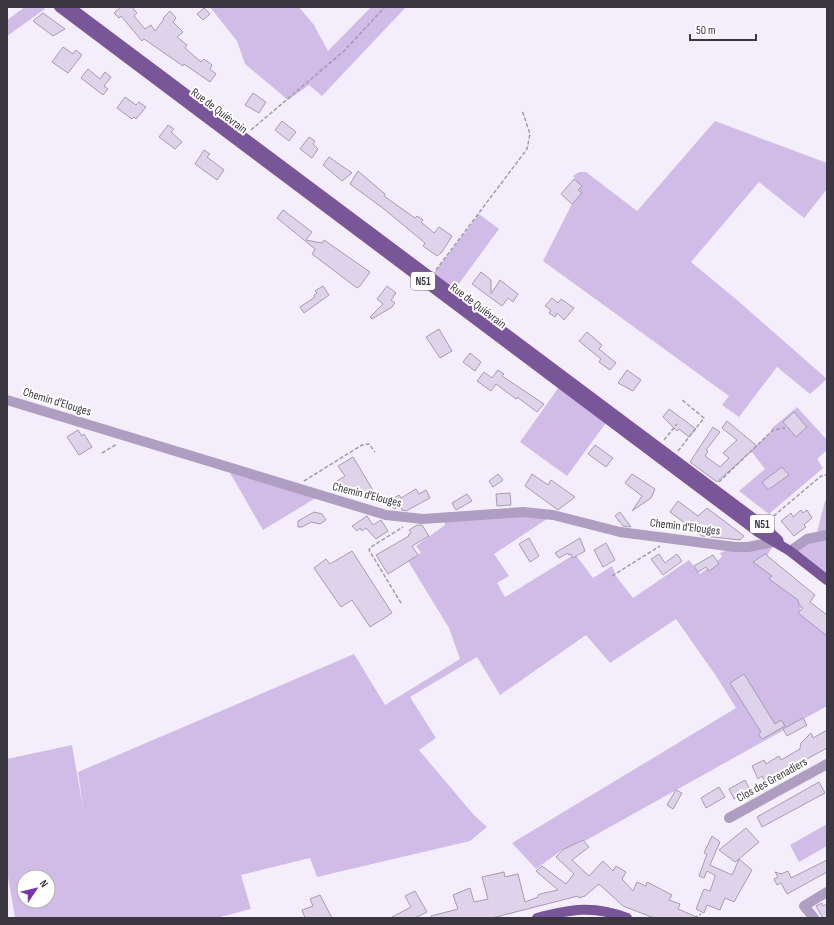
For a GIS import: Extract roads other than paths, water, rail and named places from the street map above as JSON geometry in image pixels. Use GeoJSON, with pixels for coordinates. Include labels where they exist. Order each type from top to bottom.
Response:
{"type":"FeatureCollection","features":[{"type":"Feature","properties":{"kind":"main road","name":"Rue de Quiévrain"},"geometry":{"type":"LineString","coordinates":[[58,7],[758,532],[777,541]]}},
{"type":"Feature","properties":{"kind":"main road","name":"Rue de Quiévrain"},"geometry":{"type":"LineString","coordinates":[[70,7],[731,501],[764,526],[777,541]]}},
{"type":"Feature","properties":{"kind":"main road","name":"N51"},"geometry":{"type":"LineString","coordinates":[[777,541],[827,580]]}},
{"type":"Feature","properties":{"kind":"main road"},"geometry":{"type":"LineString","coordinates":[[537,918],[560,912],[588,909],[610,912],[627,918]]}},
{"type":"Feature","properties":{"kind":"street","name":"Chemin d'Elouges"},"geometry":{"type":"LineString","coordinates":[[7,400],[371,512],[411,519],[524,512],[553,515],[620,532],[735,547],[748,547],[777,541]]}},
{"type":"Feature","properties":{"kind":"street"},"geometry":{"type":"LineString","coordinates":[[790,551],[807,540],[827,535]]}},
{"type":"Feature","properties":{"kind":"street","name":"Clos des Grenadiers"},"geometry":{"type":"LineString","coordinates":[[729,818],[827,764]]}},
{"type":"Feature","properties":{"kind":"street"},"geometry":{"type":"LineString","coordinates":[[814,918],[804,906],[827,892]]}}]}
